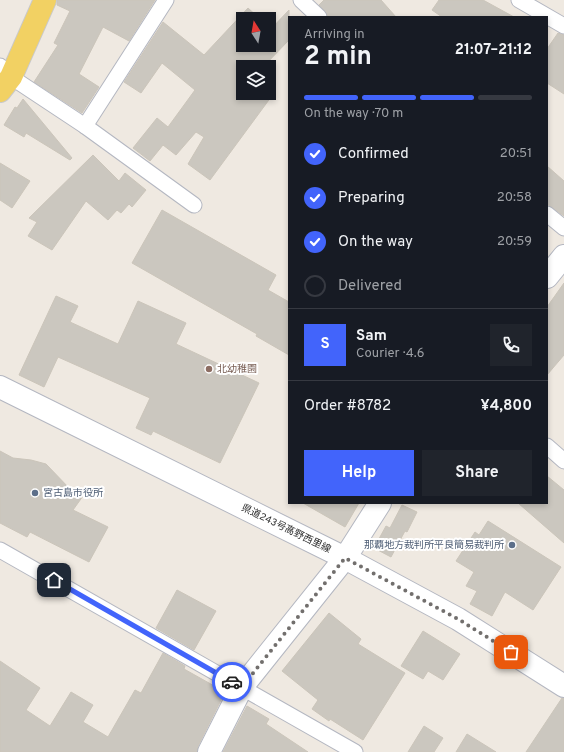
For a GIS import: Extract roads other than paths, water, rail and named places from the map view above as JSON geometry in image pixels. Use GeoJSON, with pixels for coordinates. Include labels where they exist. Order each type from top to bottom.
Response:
{"type":"FeatureCollection","features":[{"type":"Feature","properties":{"kind":"main road"},"geometry":{"type":"LineString","coordinates":[[4,78],[45,0]]}},
{"type":"Feature","properties":{"kind":"main road"},"geometry":{"type":"LineString","coordinates":[[548,276],[564,256]]}},
{"type":"Feature","properties":{"kind":"main road","name":"県道243号高野西里線"},"geometry":{"type":"LineString","coordinates":[[0,387],[345,558],[458,619],[564,686]]}},
{"type":"Feature","properties":{"kind":"main road"},"geometry":{"type":"LineString","coordinates":[[208,752],[242,687],[345,558],[379,504]]}},
{"type":"Feature","properties":{"kind":"street"},"geometry":{"type":"LineString","coordinates":[[84,126],[166,0]]}},
{"type":"Feature","properties":{"kind":"street"},"geometry":{"type":"LineString","coordinates":[[301,0],[318,16]]}},
{"type":"Feature","properties":{"kind":"street"},"geometry":{"type":"LineString","coordinates":[[519,0],[547,16]]}},
{"type":"Feature","properties":{"kind":"street"},"geometry":{"type":"LineString","coordinates":[[548,17],[564,26]]}},
{"type":"Feature","properties":{"kind":"street"},"geometry":{"type":"LineString","coordinates":[[4,78],[84,126],[194,205]]}},
{"type":"Feature","properties":{"kind":"street"},"geometry":{"type":"LineString","coordinates":[[548,215],[564,228]]}},
{"type":"Feature","properties":{"kind":"street"},"geometry":{"type":"LineString","coordinates":[[548,447],[564,461]]}},
{"type":"Feature","properties":{"kind":"street"},"geometry":{"type":"LineString","coordinates":[[0,550],[355,752]]}},
{"type":"Feature","properties":{"kind":"place","name":"北幼稚園"},"geometry":{"type":"Point","coordinates":[209,369]}},
{"type":"Feature","properties":{"kind":"place","name":"宮古島市役所"},"geometry":{"type":"Point","coordinates":[35,493]}},
{"type":"Feature","properties":{"kind":"place","name":"那覇地方裁判所平良簡易裁判所"},"geometry":{"type":"Point","coordinates":[512,545]}}]}
